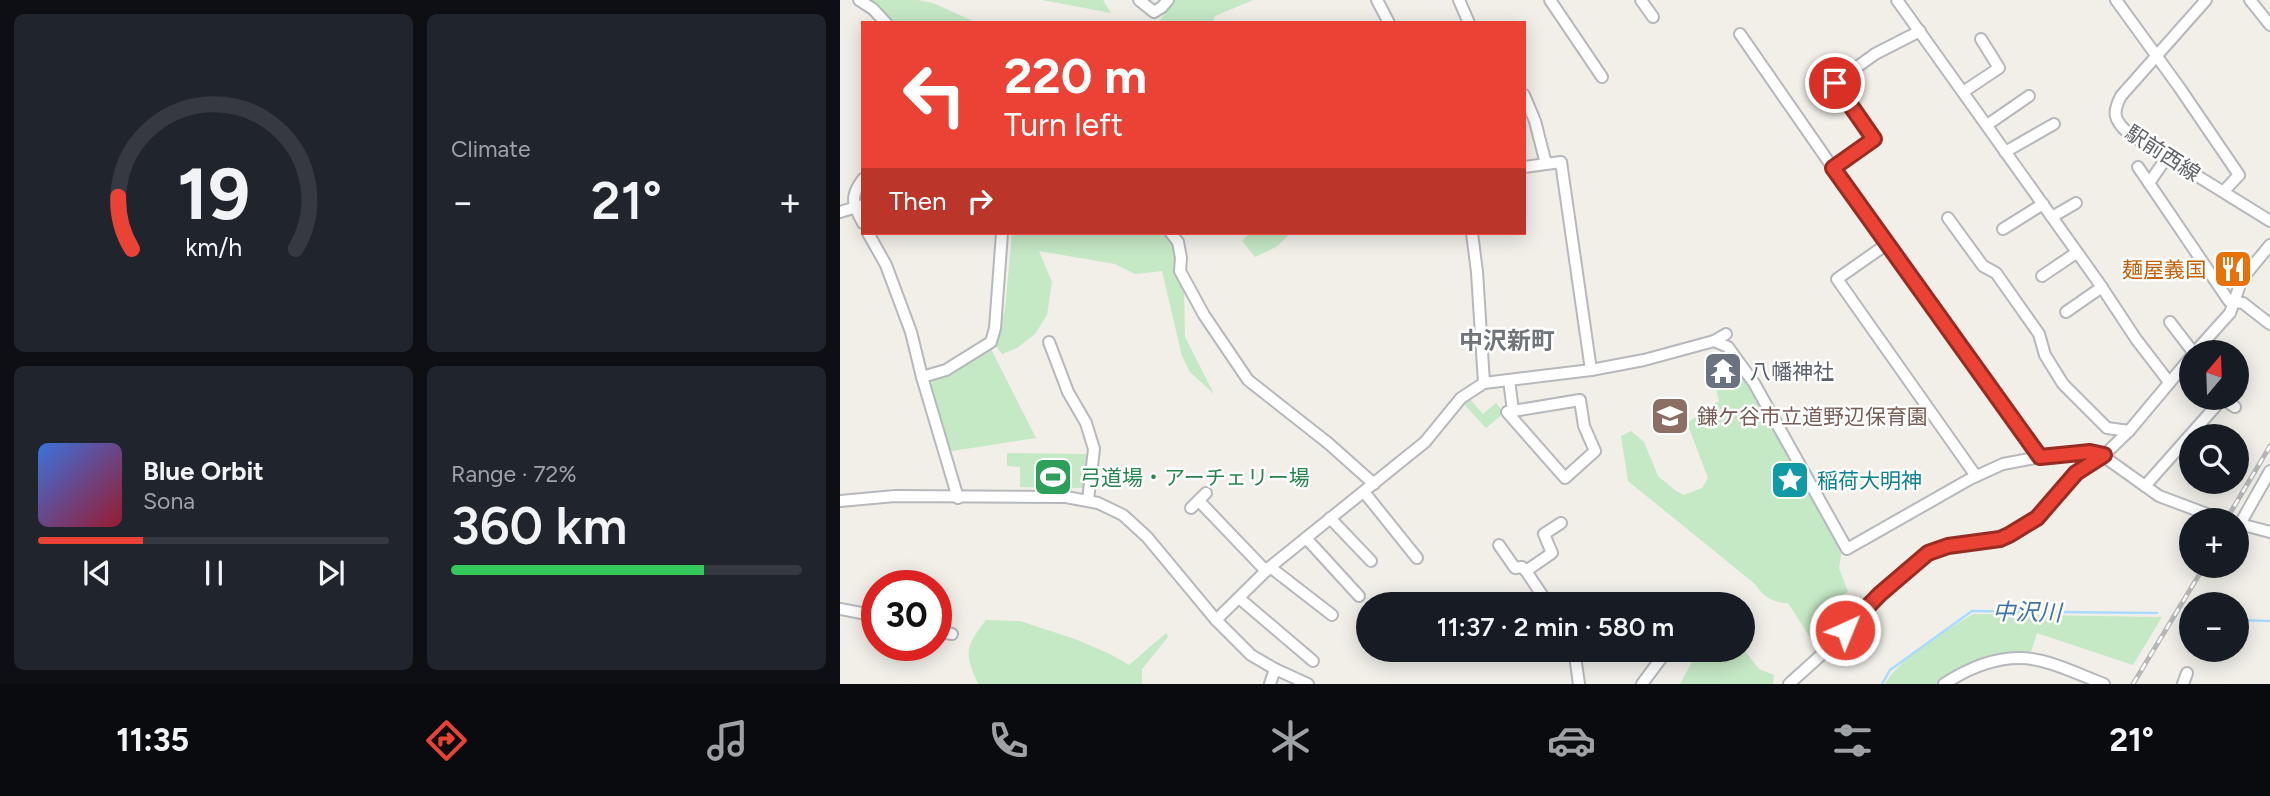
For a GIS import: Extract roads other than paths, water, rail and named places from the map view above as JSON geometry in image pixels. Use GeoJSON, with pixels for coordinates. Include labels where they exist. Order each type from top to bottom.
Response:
{"type":"FeatureCollection","features":[{"type":"Feature","properties":{"kind":"street"},"geometry":{"type":"LineString","coordinates":[[859,0],[884,21]]}},
{"type":"Feature","properties":{"kind":"street"},"geometry":{"type":"LineString","coordinates":[[1139,0],[1153,17],[1168,0]]}},
{"type":"Feature","properties":{"kind":"street"},"geometry":{"type":"LineString","coordinates":[[1377,0],[1387,21]]}},
{"type":"Feature","properties":{"kind":"street"},"geometry":{"type":"LineString","coordinates":[[1459,0],[1468,21]]}},
{"type":"Feature","properties":{"kind":"street"},"geometry":{"type":"LineString","coordinates":[[1550,0],[1597,76]]}},
{"type":"Feature","properties":{"kind":"street"},"geometry":{"type":"LineString","coordinates":[[1641,0],[1653,17]]}},
{"type":"Feature","properties":{"kind":"street"},"geometry":{"type":"LineString","coordinates":[[1897,0],[2169,382]]}},
{"type":"Feature","properties":{"kind":"street","name":"駅前西線"},"geometry":{"type":"LineString","coordinates":[[2206,0],[2121,96],[2115,108],[2118,123],[2128,134],[2270,221]]}},
{"type":"Feature","properties":{"kind":"street"},"geometry":{"type":"LineString","coordinates":[[2250,0],[2270,25]]}},
{"type":"Feature","properties":{"kind":"street"},"geometry":{"type":"LineString","coordinates":[[2120,2],[2241,178],[2224,191]]}},
{"type":"Feature","properties":{"kind":"street"},"geometry":{"type":"LineString","coordinates":[[1833,168],[1874,139],[1835,83],[1875,54],[1920,31]]}},
{"type":"Feature","properties":{"kind":"street"},"geometry":{"type":"LineString","coordinates":[[1740,34],[2040,457]]}},
{"type":"Feature","properties":{"kind":"street"},"geometry":{"type":"LineString","coordinates":[[1963,92],[1999,68],[1981,39]]}},
{"type":"Feature","properties":{"kind":"street"},"geometry":{"type":"LineString","coordinates":[[1987,125],[2029,96]]}},
{"type":"Feature","properties":{"kind":"street"},"geometry":{"type":"LineString","coordinates":[[1526,100],[1535,121],[1546,164]]}},
{"type":"Feature","properties":{"kind":"street"},"geometry":{"type":"LineString","coordinates":[[2005,152],[2054,124]]}},
{"type":"Feature","properties":{"kind":"street"},"geometry":{"type":"LineString","coordinates":[[2149,183],[2167,158]]}},
{"type":"Feature","properties":{"kind":"street"},"geometry":{"type":"LineString","coordinates":[[1526,167],[1561,162],[1591,370]]}},
{"type":"Feature","properties":{"kind":"street"},"geometry":{"type":"LineString","coordinates":[[2138,167],[2230,301],[2243,303],[2270,324]]}},
{"type":"Feature","properties":{"kind":"street"},"geometry":{"type":"LineString","coordinates":[[840,212],[858,206],[857,187],[861,182]]}},
{"type":"Feature","properties":{"kind":"street"},"geometry":{"type":"LineString","coordinates":[[2052,217],[2076,203]]}},
{"type":"Feature","properties":{"kind":"street"},"geometry":{"type":"LineString","coordinates":[[2003,229],[2042,204]]}},
{"type":"Feature","properties":{"kind":"street"},"geometry":{"type":"LineString","coordinates":[[1948,218],[1983,266],[1996,273],[2039,334],[2045,355],[2063,384],[2107,428],[2129,430]]}},
{"type":"Feature","properties":{"kind":"street"},"geometry":{"type":"LineString","coordinates":[[869,235],[886,265],[911,332],[958,498]]}},
{"type":"Feature","properties":{"kind":"street"},"geometry":{"type":"LineString","coordinates":[[922,377],[946,370],[991,342],[995,328],[1002,235]]}},
{"type":"Feature","properties":{"kind":"street"},"geometry":{"type":"LineString","coordinates":[[1173,235],[1178,242],[1180,271],[1204,315],[1248,380],[1328,443],[1374,484]]}},
{"type":"Feature","properties":{"kind":"street"},"geometry":{"type":"LineString","coordinates":[[1472,235],[1484,383]]}},
{"type":"Feature","properties":{"kind":"street"},"geometry":{"type":"LineString","coordinates":[[1887,244],[1837,279],[1976,476]]}},
{"type":"Feature","properties":{"kind":"street"},"geometry":{"type":"LineString","coordinates":[[2205,340],[2230,313],[2242,279],[2270,245]]}},
{"type":"Feature","properties":{"kind":"street"},"geometry":{"type":"LineString","coordinates":[[2042,276],[2076,253]]}},
{"type":"Feature","properties":{"kind":"street"},"geometry":{"type":"LineString","coordinates":[[2066,312],[2102,287]]}},
{"type":"Feature","properties":{"kind":"street"},"geometry":{"type":"LineString","coordinates":[[2170,322],[2184,340]]}},
{"type":"Feature","properties":{"kind":"street"},"geometry":{"type":"LineString","coordinates":[[1216,620],[1268,569],[1429,438],[1461,398],[1484,383],[1591,370],[1644,360],[1714,341],[1726,334]]}},
{"type":"Feature","properties":{"kind":"street"},"geometry":{"type":"LineString","coordinates":[[1714,341],[1728,347],[1754,383],[1847,549],[1976,476],[2003,464],[2040,457],[2090,452],[2104,456],[2159,496],[2191,508]]}},
{"type":"Feature","properties":{"kind":"street"},"geometry":{"type":"LineString","coordinates":[[1049,342],[1068,392],[1086,423],[1094,449],[1088,500]]}},
{"type":"Feature","properties":{"kind":"street"},"geometry":{"type":"LineString","coordinates":[[1789,684],[1831,646],[1880,594],[1928,553],[1948,546],[2000,539],[2037,518],[2076,473],[2104,456],[2179,370]]}},
{"type":"Feature","properties":{"kind":"street"},"geometry":{"type":"LineString","coordinates":[[1508,380],[1513,411]]}},
{"type":"Feature","properties":{"kind":"street"},"geometry":{"type":"LineString","coordinates":[[1580,400],[1584,426],[1594,451],[1565,478],[1507,412],[1513,411],[1580,400]]}},
{"type":"Feature","properties":{"kind":"street"},"geometry":{"type":"LineString","coordinates":[[2145,486],[2211,410]]}},
{"type":"Feature","properties":{"kind":"street"},"geometry":{"type":"LineString","coordinates":[[2248,508],[2270,471]]}},
{"type":"Feature","properties":{"kind":"street"},"geometry":{"type":"LineString","coordinates":[[1364,492],[1417,558]]}},
{"type":"Feature","properties":{"kind":"street"},"geometry":{"type":"LineString","coordinates":[[840,501],[895,496],[1066,497],[1088,500],[1123,515],[1147,537],[1216,620],[1251,655],[1308,684]]}},
{"type":"Feature","properties":{"kind":"street"},"geometry":{"type":"LineString","coordinates":[[1198,501],[1268,569],[1332,615]]}},
{"type":"Feature","properties":{"kind":"street"},"geometry":{"type":"LineString","coordinates":[[1330,518],[1371,561]]}},
{"type":"Feature","properties":{"kind":"street"},"geometry":{"type":"LineString","coordinates":[[1526,571],[1552,553],[1542,532],[1562,523]]}},
{"type":"Feature","properties":{"kind":"street"},"geometry":{"type":"LineString","coordinates":[[2249,527],[2270,532]]}},
{"type":"Feature","properties":{"kind":"street"},"geometry":{"type":"LineString","coordinates":[[1306,538],[1356,593]]}},
{"type":"Feature","properties":{"kind":"street"},"geometry":{"type":"LineString","coordinates":[[1499,545],[1515,568],[1521,566],[1526,571],[1540,592]]}},
{"type":"Feature","properties":{"kind":"street"},"geometry":{"type":"LineString","coordinates":[[1239,598],[1314,661]]}},
{"type":"Feature","properties":{"kind":"street"},"geometry":{"type":"LineString","coordinates":[[840,609],[861,613]]}},
{"type":"Feature","properties":{"kind":"street"},"geometry":{"type":"LineString","coordinates":[[1944,684],[1964,672],[2000,658],[2036,659],[2104,684]]}},
{"type":"Feature","properties":{"kind":"street"},"geometry":{"type":"LineString","coordinates":[[1576,662],[1579,684]]}},
{"type":"Feature","properties":{"kind":"street"},"geometry":{"type":"LineString","coordinates":[[1642,684],[1658,662]]}},
{"type":"Feature","properties":{"kind":"street"},"geometry":{"type":"LineString","coordinates":[[1270,684],[1275,669]]}},
{"type":"Feature","properties":{"kind":"street"},"geometry":{"type":"LineString","coordinates":[[2183,684],[2187,673]]}},
{"type":"Feature","properties":{"kind":"waterway"},"geometry":{"type":"LineString","coordinates":[[1149,0],[1153,4],[1160,0]]}},
{"type":"Feature","properties":{"kind":"waterway","name":"中沢川"},"geometry":{"type":"LineString","coordinates":[[1882,684],[1890,670],[1972,611],[2157,613]]}},
{"type":"Feature","properties":{"kind":"waterway","name":"中沢川"},"geometry":{"type":"LineString","coordinates":[[2249,620],[2270,621]]}},
{"type":"Feature","properties":{"kind":"railway"},"geometry":{"type":"LineString","coordinates":[[2233,508],[2270,446]]}},
{"type":"Feature","properties":{"kind":"railway"},"geometry":{"type":"LineString","coordinates":[[2133,684],[2197,578]]}},
{"type":"Feature","properties":{"kind":"place","name":"麺屋義国"},"geometry":{"type":"Point","coordinates":[2233,269]}},
{"type":"Feature","properties":{"kind":"place","name":"八幡神社"},"geometry":{"type":"Point","coordinates":[1723,371]}},
{"type":"Feature","properties":{"kind":"place","name":"鎌ケ谷市立道野辺保育園"},"geometry":{"type":"Point","coordinates":[1670,416]}},
{"type":"Feature","properties":{"kind":"place","name":"弓道場・アーチェリー場"},"geometry":{"type":"Point","coordinates":[1053,477]}},
{"type":"Feature","properties":{"kind":"place","name":"稲荷大明神"},"geometry":{"type":"Point","coordinates":[1790,480]}},
{"type":"Feature","properties":{"kind":"district","name":"中沢新町"},"geometry":{"type":"Point","coordinates":[1507,340]}}]}
